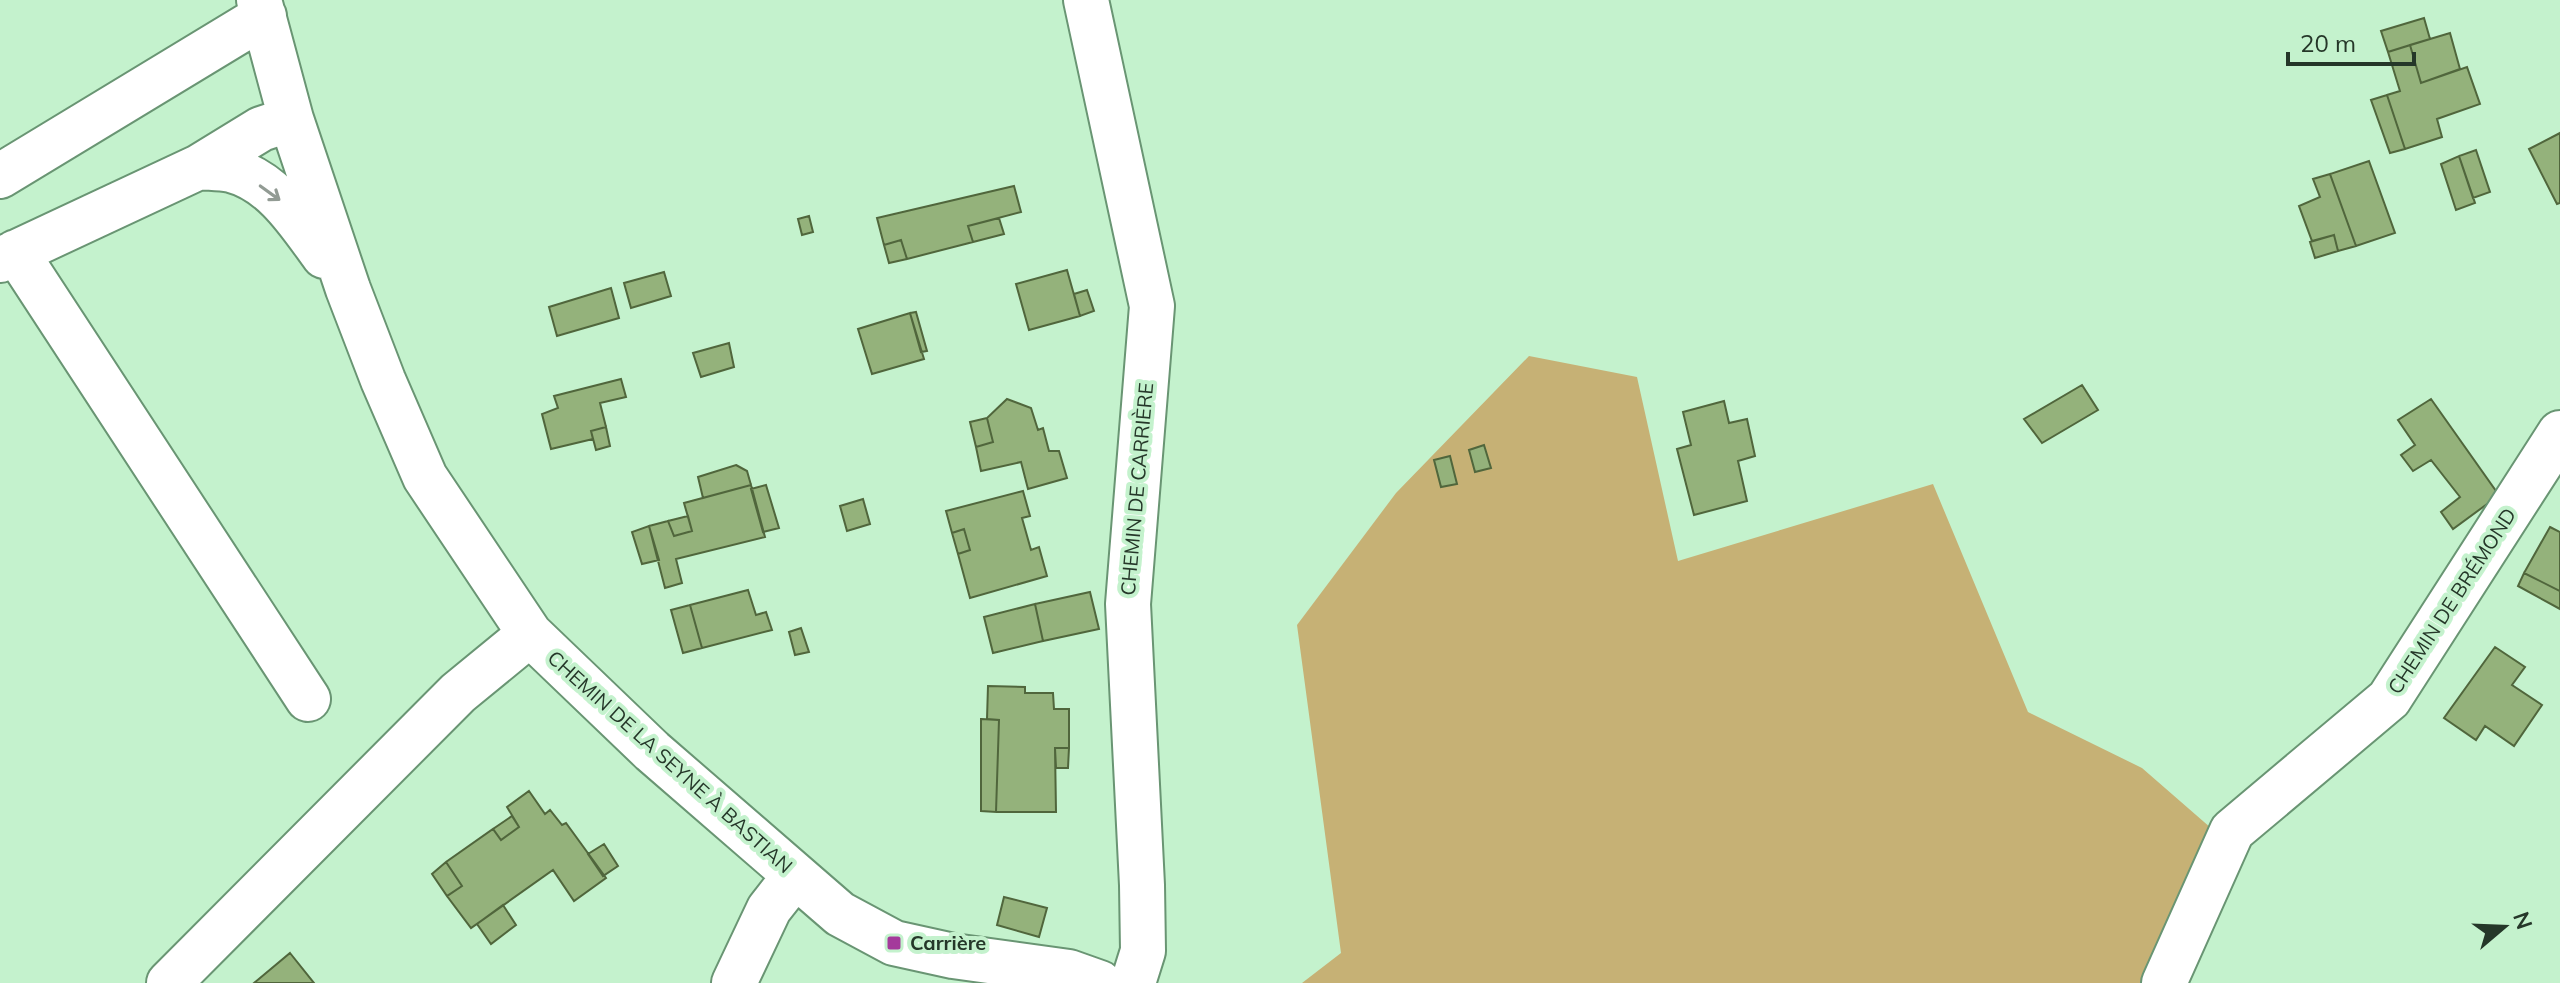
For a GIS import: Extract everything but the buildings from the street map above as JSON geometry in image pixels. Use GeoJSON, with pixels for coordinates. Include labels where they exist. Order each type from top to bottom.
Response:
{"type":"FeatureCollection","features":[{"type":"Feature","properties":{"kind":"street","name":"CHEMIN DE CARRIÈRE"},"geometry":{"type":"LineString","coordinates":[[1086,0],[1152,306],[1128,604],[1143,898],[1143,951],[1133,983]]}},
{"type":"Feature","properties":{"kind":"street","name":"CHEMIN DE LA SEYNE À BASTIAN"},"geometry":{"type":"LineString","coordinates":[[262,8],[291,119],[348,289],[383,380],[425,477],[530,634],[652,751],[840,914],[894,943],[953,956],[1069,972],[1100,983]]}},
{"type":"Feature","properties":{"kind":"street"},"geometry":{"type":"LineString","coordinates":[[0,176],[262,8]]}},
{"type":"Feature","properties":{"kind":"street"},"geometry":{"type":"LineString","coordinates":[[291,119],[261,129],[199,167],[8,256],[308,699]]}},
{"type":"Feature","properties":{"kind":"street"},"geometry":{"type":"LineString","coordinates":[[199,167],[232,170],[263,186],[286,204],[348,289]]}},
{"type":"Feature","properties":{"kind":"street","name":"CHEMIN DE BRÉMOND"},"geometry":{"type":"LineString","coordinates":[[2164,983],[2232,831],[2389,699],[2557,445]]}},
{"type":"Feature","properties":{"kind":"street"},"geometry":{"type":"LineString","coordinates":[[169,983],[458,693],[530,634]]}},
{"type":"Feature","properties":{"kind":"street"},"geometry":{"type":"LineString","coordinates":[[734,983],[769,909],[795,876]]}},
{"type":"Feature","properties":{"kind":"shaded area"},"geometry":{"type":"Polygon","coordinates":[[[1529,356],[1637,377],[1678,561],[1933,484],[2028,712],[2142,768],[2219,835],[2151,983],[1302,983],[1341,953],[1297,625],[1396,493],[1529,356]]]}},
{"type":"Feature","properties":{"kind":"place","name":"Carrière"},"geometry":{"type":"Point","coordinates":[894,943]}}]}
